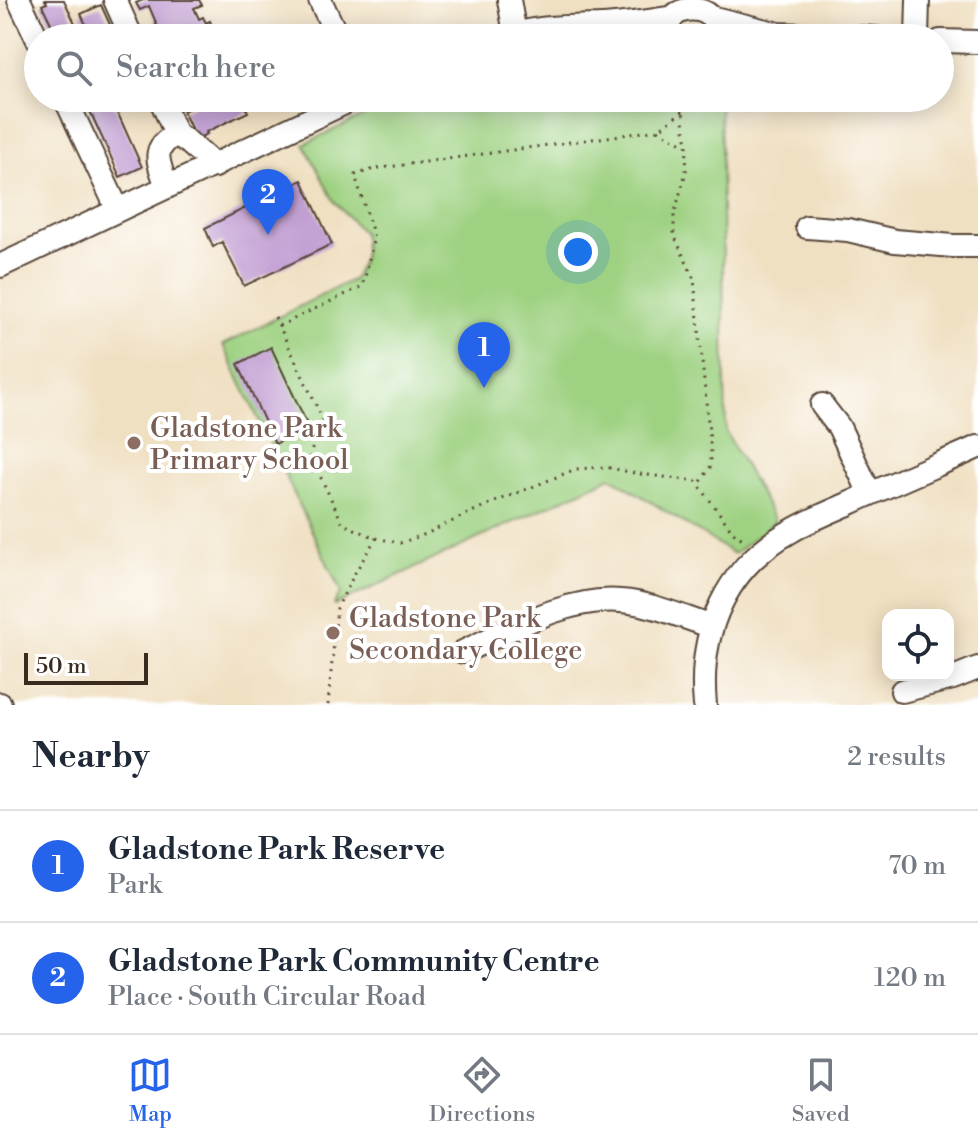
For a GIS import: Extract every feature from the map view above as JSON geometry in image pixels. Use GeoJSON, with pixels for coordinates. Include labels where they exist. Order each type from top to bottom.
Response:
{"type":"FeatureCollection","features":[{"type":"Feature","properties":{"kind":"street"},"geometry":{"type":"LineString","coordinates":[[19,0],[30,24]]}},
{"type":"Feature","properties":{"kind":"street"},"geometry":{"type":"LineString","coordinates":[[115,0],[126,24]]}},
{"type":"Feature","properties":{"kind":"street"},"geometry":{"type":"LineString","coordinates":[[320,0],[331,24]]}},
{"type":"Feature","properties":{"kind":"street"},"geometry":{"type":"LineString","coordinates":[[509,0],[509,24]]}},
{"type":"Feature","properties":{"kind":"street"},"geometry":{"type":"LineString","coordinates":[[917,24],[918,0]]}},
{"type":"Feature","properties":{"kind":"street"},"geometry":{"type":"LineString","coordinates":[[638,24],[671,22],[683,6],[690,4],[704,7],[712,17],[740,24]]}},
{"type":"Feature","properties":{"kind":"street"},"geometry":{"type":"LineString","coordinates":[[954,41],[978,42]]}},
{"type":"Feature","properties":{"kind":"street"},"geometry":{"type":"LineString","coordinates":[[72,112],[118,210]]}},
{"type":"Feature","properties":{"kind":"street"},"geometry":{"type":"LineString","coordinates":[[166,112],[176,134],[215,166]]}},
{"type":"Feature","properties":{"kind":"street"},"geometry":{"type":"LineString","coordinates":[[0,266],[326,112]]}},
{"type":"Feature","properties":{"kind":"street"},"geometry":{"type":"LineString","coordinates":[[167,187],[158,151],[164,141],[176,134]]}},
{"type":"Feature","properties":{"kind":"street"},"geometry":{"type":"LineString","coordinates":[[807,227],[848,230],[895,241],[978,246]]}},
{"type":"Feature","properties":{"kind":"street"},"geometry":{"type":"LineString","coordinates":[[822,405],[839,427],[870,494]]}},
{"type":"Feature","properties":{"kind":"street"},"geometry":{"type":"LineString","coordinates":[[705,705],[702,679],[710,626],[729,587],[760,552],[791,530],[978,447]]}},
{"type":"Feature","properties":{"kind":"street"},"geometry":{"type":"LineString","coordinates":[[463,652],[547,613],[588,603],[620,601],[665,611],[710,626]]}},
{"type":"Feature","properties":{"kind":"street"},"geometry":{"type":"LineString","coordinates":[[902,691],[978,668]]}},
{"type":"Feature","properties":{"kind":"path"},"geometry":{"type":"LineString","coordinates":[[279,326],[363,286],[374,237],[355,175],[374,169],[658,130],[682,112]]}},
{"type":"Feature","properties":{"kind":"path"},"geometry":{"type":"LineString","coordinates":[[683,112],[686,172],[674,215],[674,235],[694,279],[711,466],[699,485]]}},
{"type":"Feature","properties":{"kind":"path"},"geometry":{"type":"LineString","coordinates":[[658,130],[687,146]]}},
{"type":"Feature","properties":{"kind":"path"},"geometry":{"type":"LineString","coordinates":[[275,317],[323,420],[310,455],[343,524],[376,538],[400,543],[576,469],[605,467],[696,481],[733,532],[760,552]]}},
{"type":"Feature","properties":{"kind":"path"},"geometry":{"type":"LineString","coordinates":[[328,705],[337,608],[376,538]]}},
{"type":"Feature","properties":{"kind":"green space"},"geometry":{"type":"Polygon","coordinates":[[[371,112],[720,112],[726,432],[775,521],[734,554],[611,477],[335,605],[341,592],[223,345],[354,279],[364,255],[363,233],[334,201],[304,144],[371,112]]]}},
{"type":"Feature","properties":{"kind":"building"},"geometry":{"type":"Polygon","coordinates":[[[45,0],[64,0],[75,24],[51,24],[42,5],[47,3],[45,0]]]}},
{"type":"Feature","properties":{"kind":"building"},"geometry":{"type":"Polygon","coordinates":[[[143,0],[199,0],[202,5],[194,8],[199,19],[203,17],[206,23],[210,21],[211,24],[157,24],[149,6],[140,10],[136,3],[143,0]]]}},
{"type":"Feature","properties":{"kind":"building"},"geometry":{"type":"Polygon","coordinates":[[[101,5],[110,24],[86,24],[81,14],[101,5]]]}},
{"type":"Feature","properties":{"kind":"building"},"geometry":{"type":"Polygon","coordinates":[[[90,112],[117,112],[142,167],[120,177],[90,112]]]}},
{"type":"Feature","properties":{"kind":"building"},"geometry":{"type":"Polygon","coordinates":[[[183,112],[248,112],[206,132],[196,139],[183,112]]]}},
{"type":"Feature","properties":{"kind":"building"},"geometry":{"type":"Polygon","coordinates":[[[302,180],[332,244],[244,286],[222,242],[213,247],[205,228],[302,180]]]}},
{"type":"Feature","properties":{"kind":"building"},"geometry":{"type":"Polygon","coordinates":[[[271,347],[309,428],[275,444],[238,364],[271,347]]]}},
{"type":"Feature","properties":{"kind":"place","name":"Gladstone Park Community Centre"},"geometry":{"type":"Point","coordinates":[268,235]}},
{"type":"Feature","properties":{"kind":"place","name":"Gladstone Park Reserve"},"geometry":{"type":"Point","coordinates":[484,388]}},
{"type":"Feature","properties":{"kind":"place","name":"Gladstone Park Primary School"},"geometry":{"type":"Point","coordinates":[134,443]}},
{"type":"Feature","properties":{"kind":"place","name":"Gladstone Park Secondary College"},"geometry":{"type":"Point","coordinates":[333,633]}}]}
